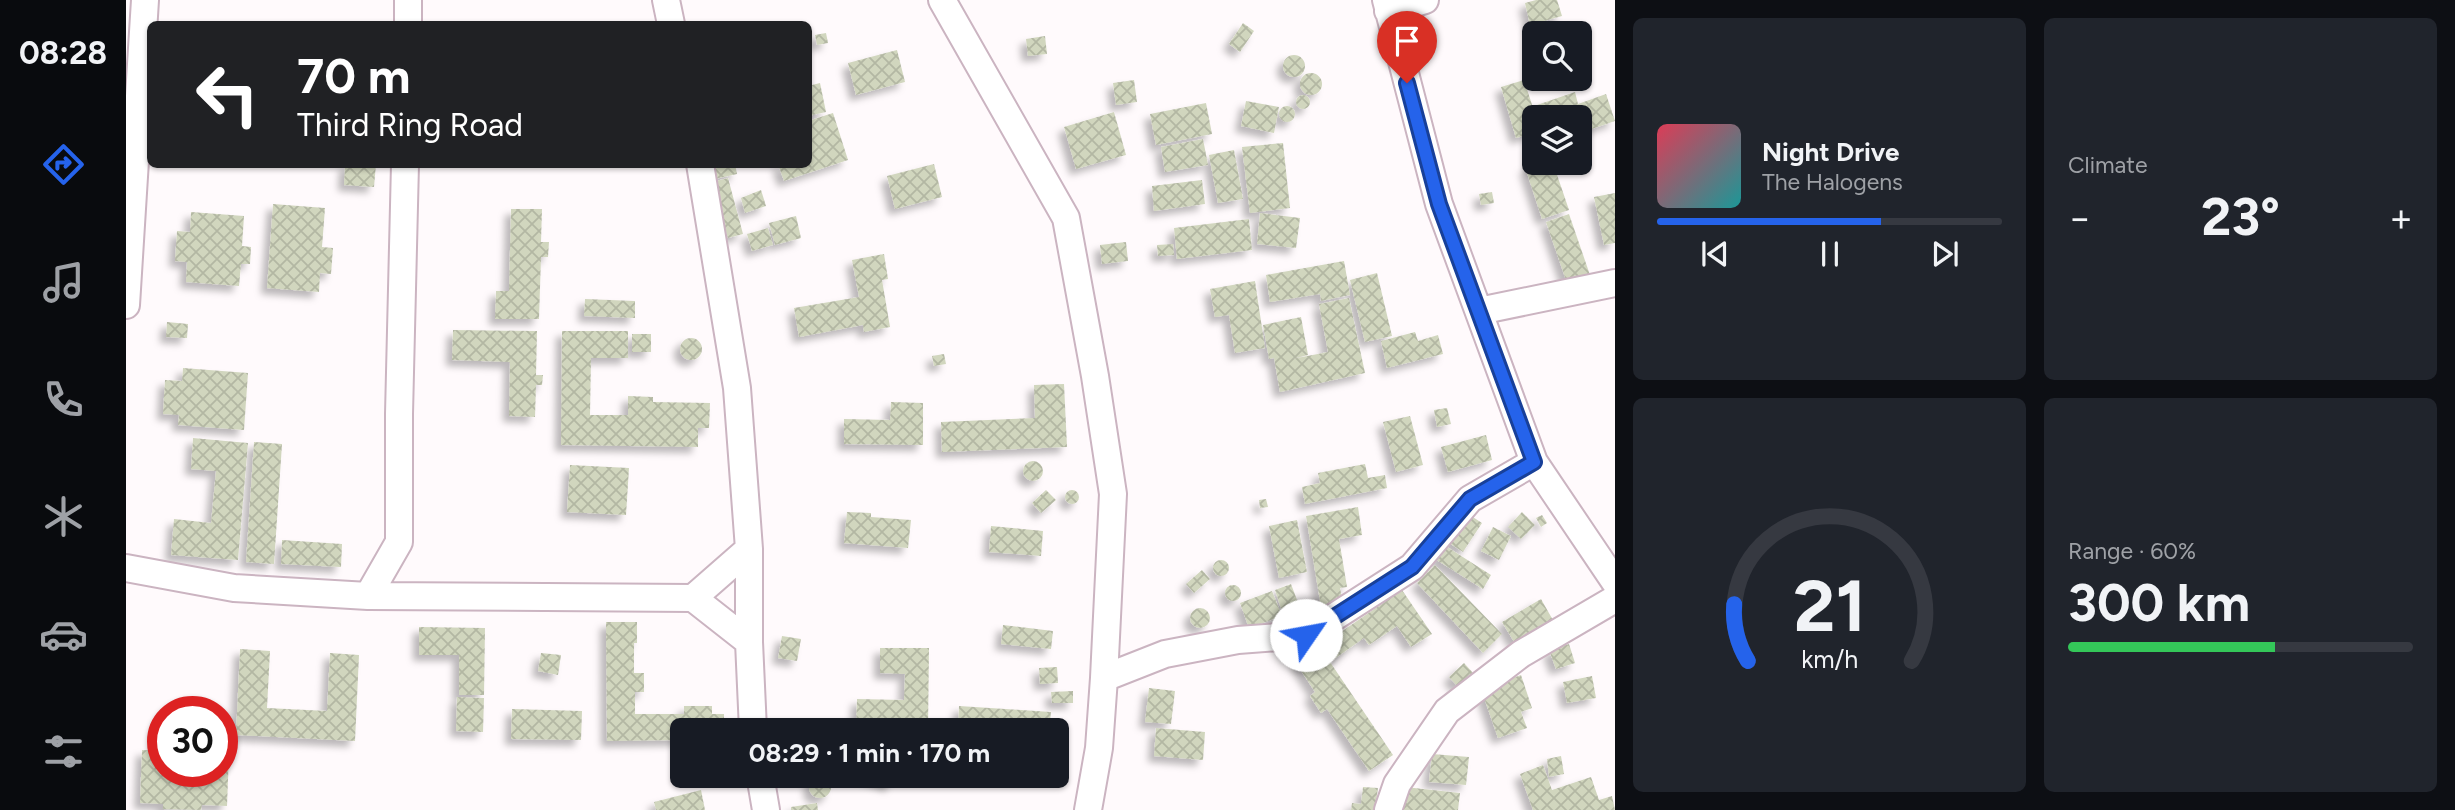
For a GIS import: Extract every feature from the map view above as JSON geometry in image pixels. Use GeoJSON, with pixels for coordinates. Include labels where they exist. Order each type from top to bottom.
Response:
{"type":"FeatureCollection","features":[{"type":"Feature","properties":{"kind":"street"},"geometry":{"type":"LineString","coordinates":[[126,311],[145,0]]}},
{"type":"Feature","properties":{"kind":"street"},"geometry":{"type":"LineString","coordinates":[[408,0],[408,21]]}},
{"type":"Feature","properties":{"kind":"street"},"geometry":{"type":"LineString","coordinates":[[666,0],[670,21]]}},
{"type":"Feature","properties":{"kind":"street"},"geometry":{"type":"LineString","coordinates":[[942,0],[1066,218],[1095,376],[1113,494],[1104,678],[1098,748],[1088,810]]}},
{"type":"Feature","properties":{"kind":"street"},"geometry":{"type":"LineString","coordinates":[[1425,0],[1387,5],[1439,204],[1534,462],[1615,582]]}},
{"type":"Feature","properties":{"kind":"street"},"geometry":{"type":"LineString","coordinates":[[368,596],[399,542],[405,168]]}},
{"type":"Feature","properties":{"kind":"street"},"geometry":{"type":"LineString","coordinates":[[701,168],[737,388],[749,549],[752,718]]}},
{"type":"Feature","properties":{"kind":"street"},"geometry":{"type":"LineString","coordinates":[[1479,311],[1615,283]]}},
{"type":"Feature","properties":{"kind":"street"},"geometry":{"type":"LineString","coordinates":[[1104,678],[1165,654],[1238,640],[1306,635],[1412,567],[1470,499],[1534,462]]}},
{"type":"Feature","properties":{"kind":"street"},"geometry":{"type":"LineString","coordinates":[[693,598],[749,549]]}},
{"type":"Feature","properties":{"kind":"street"},"geometry":{"type":"LineString","coordinates":[[126,568],[234,588],[368,596],[693,598],[749,642]]}},
{"type":"Feature","properties":{"kind":"street"},"geometry":{"type":"LineString","coordinates":[[1388,810],[1397,784],[1447,711],[1521,654],[1615,599]]}},
{"type":"Feature","properties":{"kind":"street"},"geometry":{"type":"LineString","coordinates":[[762,788],[766,810]]}},
{"type":"Feature","properties":{"kind":"building"},"geometry":{"type":"Polygon","coordinates":[[[1557,0],[1562,16],[1544,21],[1529,21],[1525,3],[1557,0]]]}},
{"type":"Feature","properties":{"kind":"building"},"geometry":{"type":"Polygon","coordinates":[[[1243,23],[1254,31],[1240,52],[1229,44],[1243,23]]]}},
{"type":"Feature","properties":{"kind":"building"},"geometry":{"type":"Polygon","coordinates":[[[826,33],[828,43],[817,45],[815,35],[826,33]]]}},
{"type":"Feature","properties":{"kind":"building"},"geometry":{"type":"Polygon","coordinates":[[[1045,36],[1047,54],[1028,56],[1026,39],[1045,36]]]}},
{"type":"Feature","properties":{"kind":"building"},"geometry":{"type":"Polygon","coordinates":[[[897,50],[905,82],[856,95],[848,63],[897,50]]]}},
{"type":"Feature","properties":{"kind":"building"},"geometry":{"type":"Polygon","coordinates":[[[1294,55],[1302,58],[1305,66],[1302,74],[1294,77],[1286,74],[1283,66],[1286,58],[1294,55]]]}},
{"type":"Feature","properties":{"kind":"building"},"geometry":{"type":"Polygon","coordinates":[[[1311,73],[1319,76],[1322,84],[1319,92],[1311,95],[1303,92],[1300,84],[1303,76],[1311,73]]]}},
{"type":"Feature","properties":{"kind":"building"},"geometry":{"type":"Polygon","coordinates":[[[1134,80],[1137,102],[1116,105],[1113,83],[1134,80]]]}},
{"type":"Feature","properties":{"kind":"building"},"geometry":{"type":"Polygon","coordinates":[[[1522,81],[1522,91],[1528,91],[1532,105],[1522,105],[1522,136],[1516,138],[1501,87],[1522,81]]]}},
{"type":"Feature","properties":{"kind":"building"},"geometry":{"type":"Polygon","coordinates":[[[820,83],[826,112],[812,115],[812,85],[820,83]]]}},
{"type":"Feature","properties":{"kind":"building"},"geometry":{"type":"Polygon","coordinates":[[[1575,92],[1578,104],[1606,94],[1615,121],[1592,129],[1592,105],[1537,105],[1575,92]]]}},
{"type":"Feature","properties":{"kind":"building"},"geometry":{"type":"Polygon","coordinates":[[[1303,95],[1308,97],[1308,107],[1303,109],[1298,107],[1296,102],[1298,97],[1303,95]]]}},
{"type":"Feature","properties":{"kind":"building"},"geometry":{"type":"Polygon","coordinates":[[[1246,101],[1279,107],[1274,133],[1241,126],[1246,101]]]}},
{"type":"Feature","properties":{"kind":"building"},"geometry":{"type":"Polygon","coordinates":[[[1206,103],[1212,134],[1156,145],[1150,114],[1206,103]]]}},
{"type":"Feature","properties":{"kind":"building"},"geometry":{"type":"Polygon","coordinates":[[[1284,106],[1290,106],[1295,114],[1293,120],[1284,122],[1279,117],[1279,111],[1284,106]]]}},
{"type":"Feature","properties":{"kind":"building"},"geometry":{"type":"Polygon","coordinates":[[[1114,112],[1126,155],[1076,169],[1064,127],[1114,112]]]}},
{"type":"Feature","properties":{"kind":"building"},"geometry":{"type":"Polygon","coordinates":[[[833,113],[848,160],[784,181],[779,168],[812,168],[812,120],[833,113]]]}},
{"type":"Feature","properties":{"kind":"building"},"geometry":{"type":"Polygon","coordinates":[[[1203,139],[1208,165],[1165,172],[1161,147],[1203,139]]]}},
{"type":"Feature","properties":{"kind":"building"},"geometry":{"type":"Polygon","coordinates":[[[1283,143],[1290,208],[1250,213],[1242,147],[1283,143]]]}},
{"type":"Feature","properties":{"kind":"building"},"geometry":{"type":"Polygon","coordinates":[[[1234,150],[1243,199],[1218,203],[1209,155],[1234,150]]]}},
{"type":"Feature","properties":{"kind":"building"},"geometry":{"type":"Polygon","coordinates":[[[934,164],[942,197],[895,209],[887,176],[934,164]]]}},
{"type":"Feature","properties":{"kind":"building"},"geometry":{"type":"Polygon","coordinates":[[[345,168],[376,168],[374,187],[344,185],[345,168]]]}},
{"type":"Feature","properties":{"kind":"building"},"geometry":{"type":"Polygon","coordinates":[[[712,168],[736,168],[737,174],[715,179],[712,168]]]}},
{"type":"Feature","properties":{"kind":"building"},"geometry":{"type":"Polygon","coordinates":[[[1528,175],[1557,175],[1569,210],[1542,219],[1528,175]]]}},
{"type":"Feature","properties":{"kind":"building"},"geometry":{"type":"Polygon","coordinates":[[[728,178],[743,234],[728,238],[712,182],[728,178]]]}},
{"type":"Feature","properties":{"kind":"building"},"geometry":{"type":"Polygon","coordinates":[[[1202,180],[1205,204],[1154,211],[1152,186],[1202,180]]]}},
{"type":"Feature","properties":{"kind":"building"},"geometry":{"type":"Polygon","coordinates":[[[761,190],[766,206],[745,213],[741,198],[761,190]]]}},
{"type":"Feature","properties":{"kind":"building"},"geometry":{"type":"Polygon","coordinates":[[[1492,192],[1494,203],[1481,205],[1479,194],[1492,192]]]}},
{"type":"Feature","properties":{"kind":"building"},"geometry":{"type":"Polygon","coordinates":[[[1615,193],[1615,243],[1604,245],[1594,197],[1615,193]]]}},
{"type":"Feature","properties":{"kind":"building"},"geometry":{"type":"Polygon","coordinates":[[[273,204],[325,208],[322,247],[333,248],[331,274],[320,273],[319,292],[267,288],[273,204]]]}},
{"type":"Feature","properties":{"kind":"building"},"geometry":{"type":"Polygon","coordinates":[[[511,209],[542,209],[541,242],[549,242],[548,257],[541,257],[539,319],[495,319],[496,291],[509,291],[511,209]]]}},
{"type":"Feature","properties":{"kind":"building"},"geometry":{"type":"Polygon","coordinates":[[[191,212],[244,216],[242,246],[251,247],[250,264],[241,264],[239,286],[186,282],[187,262],[175,261],[177,231],[190,232],[191,212]]]}},
{"type":"Feature","properties":{"kind":"building"},"geometry":{"type":"Polygon","coordinates":[[[1260,213],[1300,218],[1296,248],[1257,244],[1260,213]]]}},
{"type":"Feature","properties":{"kind":"building"},"geometry":{"type":"Polygon","coordinates":[[[1569,214],[1591,278],[1568,286],[1546,222],[1569,214]]]}},
{"type":"Feature","properties":{"kind":"building"},"geometry":{"type":"Polygon","coordinates":[[[796,216],[801,238],[775,245],[769,223],[796,216]]]}},
{"type":"Feature","properties":{"kind":"building"},"geometry":{"type":"Polygon","coordinates":[[[1249,219],[1252,250],[1177,259],[1174,228],[1249,219]]]}},
{"type":"Feature","properties":{"kind":"building"},"geometry":{"type":"Polygon","coordinates":[[[768,228],[773,245],[752,251],[747,234],[768,228]]]}},
{"type":"Feature","properties":{"kind":"building"},"geometry":{"type":"Polygon","coordinates":[[[1126,242],[1128,261],[1102,264],[1100,245],[1126,242]]]}},
{"type":"Feature","properties":{"kind":"building"},"geometry":{"type":"Polygon","coordinates":[[[1173,244],[1174,255],[1158,256],[1157,245],[1173,244]]]}},
{"type":"Feature","properties":{"kind":"building"},"geometry":{"type":"Polygon","coordinates":[[[884,254],[888,279],[882,280],[890,327],[864,332],[863,325],[799,337],[794,308],[859,297],[852,260],[884,254]]]}},
{"type":"Feature","properties":{"kind":"building"},"geometry":{"type":"Polygon","coordinates":[[[1344,261],[1350,295],[1321,301],[1320,294],[1270,302],[1266,275],[1344,261]]]}},
{"type":"Feature","properties":{"kind":"building"},"geometry":{"type":"Polygon","coordinates":[[[1377,273],[1392,336],[1365,342],[1350,280],[1377,273]]]}},
{"type":"Feature","properties":{"kind":"building"},"geometry":{"type":"Polygon","coordinates":[[[1255,281],[1265,348],[1235,353],[1229,315],[1215,317],[1210,289],[1255,281]]]}},
{"type":"Feature","properties":{"kind":"building"},"geometry":{"type":"Polygon","coordinates":[[[1349,298],[1365,373],[1280,392],[1274,358],[1269,359],[1263,325],[1301,317],[1308,355],[1292,359],[1328,352],[1319,304],[1349,298]]]}},
{"type":"Feature","properties":{"kind":"building"},"geometry":{"type":"Polygon","coordinates":[[[585,299],[635,301],[635,318],[584,316],[585,299]]]}},
{"type":"Feature","properties":{"kind":"building"},"geometry":{"type":"Polygon","coordinates":[[[167,322],[188,324],[187,338],[166,337],[167,322]]]}},
{"type":"Feature","properties":{"kind":"building"},"geometry":{"type":"Polygon","coordinates":[[[453,330],[537,331],[536,375],[543,375],[542,385],[536,385],[535,417],[509,416],[510,362],[452,360],[453,330]]]}},
{"type":"Feature","properties":{"kind":"building"},"geometry":{"type":"Polygon","coordinates":[[[562,331],[628,331],[628,358],[591,358],[590,415],[628,415],[628,396],[653,397],[653,402],[710,403],[709,428],[698,428],[698,447],[561,445],[562,331]]]}},
{"type":"Feature","properties":{"kind":"building"},"geometry":{"type":"Polygon","coordinates":[[[1415,332],[1418,341],[1438,335],[1443,354],[1387,368],[1381,341],[1415,332]]]}},
{"type":"Feature","properties":{"kind":"building"},"geometry":{"type":"Polygon","coordinates":[[[632,334],[651,334],[651,352],[632,352],[632,334]]]}},
{"type":"Feature","properties":{"kind":"building"},"geometry":{"type":"Polygon","coordinates":[[[691,338],[699,341],[702,349],[699,357],[691,360],[683,357],[680,349],[683,341],[691,338]]]}},
{"type":"Feature","properties":{"kind":"building"},"geometry":{"type":"Polygon","coordinates":[[[944,354],[946,364],[934,366],[932,356],[944,354]]]}},
{"type":"Feature","properties":{"kind":"building"},"geometry":{"type":"Polygon","coordinates":[[[183,368],[248,373],[244,430],[178,425],[179,415],[163,414],[165,380],[182,381],[183,368]]]}},
{"type":"Feature","properties":{"kind":"building"},"geometry":{"type":"Polygon","coordinates":[[[1064,384],[1067,447],[942,452],[941,422],[1035,418],[1034,385],[1064,384]]]}},
{"type":"Feature","properties":{"kind":"building"},"geometry":{"type":"Polygon","coordinates":[[[891,402],[923,403],[923,445],[844,444],[844,419],[890,420],[891,402]]]}},
{"type":"Feature","properties":{"kind":"building"},"geometry":{"type":"Polygon","coordinates":[[[1447,408],[1451,424],[1437,427],[1434,410],[1447,408]]]}},
{"type":"Feature","properties":{"kind":"building"},"geometry":{"type":"Polygon","coordinates":[[[1410,416],[1423,465],[1396,472],[1383,422],[1410,416]]]}},
{"type":"Feature","properties":{"kind":"building"},"geometry":{"type":"Polygon","coordinates":[[[1486,435],[1492,460],[1448,472],[1441,447],[1486,435]]]}},
{"type":"Feature","properties":{"kind":"building"},"geometry":{"type":"Polygon","coordinates":[[[193,438],[248,443],[238,560],[171,555],[174,519],[211,523],[216,471],[191,469],[193,438]]]}},
{"type":"Feature","properties":{"kind":"building"},"geometry":{"type":"Polygon","coordinates":[[[254,442],[282,444],[274,564],[246,562],[254,442]]]}},
{"type":"Feature","properties":{"kind":"building"},"geometry":{"type":"Polygon","coordinates":[[[1033,461],[1040,464],[1043,471],[1040,478],[1033,481],[1026,478],[1023,471],[1026,464],[1033,461]]]}},
{"type":"Feature","properties":{"kind":"building"},"geometry":{"type":"Polygon","coordinates":[[[1365,464],[1368,478],[1385,475],[1387,488],[1305,504],[1302,487],[1320,483],[1318,473],[1365,464]]]}},
{"type":"Feature","properties":{"kind":"building"},"geometry":{"type":"Polygon","coordinates":[[[570,465],[629,468],[626,515],[567,512],[570,465]]]}},
{"type":"Feature","properties":{"kind":"building"},"geometry":{"type":"Polygon","coordinates":[[[1046,490],[1056,500],[1041,513],[1032,503],[1046,490]]]}},
{"type":"Feature","properties":{"kind":"building"},"geometry":{"type":"Polygon","coordinates":[[[1072,490],[1077,492],[1077,502],[1072,504],[1067,502],[1065,497],[1067,492],[1072,490]]]}},
{"type":"Feature","properties":{"kind":"building"},"geometry":{"type":"Polygon","coordinates":[[[1266,499],[1268,507],[1260,508],[1259,500],[1266,499]]]}},
{"type":"Feature","properties":{"kind":"building"},"geometry":{"type":"Polygon","coordinates":[[[1358,507],[1362,535],[1339,539],[1347,587],[1340,588],[1343,603],[1321,607],[1306,516],[1358,507]]]}},
{"type":"Feature","properties":{"kind":"building"},"geometry":{"type":"Polygon","coordinates":[[[1462,510],[1482,523],[1463,552],[1443,539],[1462,510]]]}},
{"type":"Feature","properties":{"kind":"building"},"geometry":{"type":"Polygon","coordinates":[[[847,512],[911,520],[908,548],[844,543],[847,512]]]}},
{"type":"Feature","properties":{"kind":"building"},"geometry":{"type":"Polygon","coordinates":[[[1522,512],[1535,525],[1521,539],[1508,527],[1522,512]]]}},
{"type":"Feature","properties":{"kind":"building"},"geometry":{"type":"Polygon","coordinates":[[[1542,515],[1547,523],[1541,527],[1536,518],[1542,515]]]}},
{"type":"Feature","properties":{"kind":"building"},"geometry":{"type":"Polygon","coordinates":[[[1297,520],[1307,572],[1279,578],[1269,526],[1297,520]]]}},
{"type":"Feature","properties":{"kind":"building"},"geometry":{"type":"Polygon","coordinates":[[[991,526],[1043,531],[1041,556],[989,552],[991,526]]]}},
{"type":"Feature","properties":{"kind":"building"},"geometry":{"type":"Polygon","coordinates":[[[1493,527],[1511,536],[1499,560],[1481,551],[1493,527]]]}},
{"type":"Feature","properties":{"kind":"building"},"geometry":{"type":"Polygon","coordinates":[[[282,540],[342,544],[341,567],[281,564],[282,540]]]}},
{"type":"Feature","properties":{"kind":"building"},"geometry":{"type":"Polygon","coordinates":[[[1444,545],[1491,575],[1483,589],[1435,559],[1444,545]]]}},
{"type":"Feature","properties":{"kind":"building"},"geometry":{"type":"Polygon","coordinates":[[[1218,560],[1224,560],[1229,568],[1227,574],[1218,576],[1213,571],[1213,565],[1218,560]]]}},
{"type":"Feature","properties":{"kind":"building"},"geometry":{"type":"Polygon","coordinates":[[[1435,565],[1502,634],[1483,653],[1417,583],[1435,565]]]}},
{"type":"Feature","properties":{"kind":"building"},"geometry":{"type":"Polygon","coordinates":[[[1202,570],[1210,579],[1194,593],[1186,584],[1202,570]]]}},
{"type":"Feature","properties":{"kind":"building"},"geometry":{"type":"Polygon","coordinates":[[[1291,584],[1300,608],[1283,615],[1275,590],[1291,584]]]}},
{"type":"Feature","properties":{"kind":"building"},"geometry":{"type":"Polygon","coordinates":[[[1230,585],[1236,585],[1241,593],[1239,599],[1230,601],[1225,596],[1225,590],[1230,585]]]}},
{"type":"Feature","properties":{"kind":"building"},"geometry":{"type":"Polygon","coordinates":[[[1402,590],[1432,634],[1411,647],[1397,626],[1369,645],[1364,638],[1330,662],[1393,755],[1369,771],[1327,709],[1321,713],[1310,696],[1315,692],[1296,663],[1402,590]]]}},
{"type":"Feature","properties":{"kind":"building"},"geometry":{"type":"Polygon","coordinates":[[[1272,591],[1282,616],[1249,628],[1240,603],[1272,591]]]}},
{"type":"Feature","properties":{"kind":"building"},"geometry":{"type":"Polygon","coordinates":[[[1541,599],[1554,622],[1516,645],[1502,622],[1541,599]]]}},
{"type":"Feature","properties":{"kind":"building"},"geometry":{"type":"Polygon","coordinates":[[[1200,608],[1207,611],[1210,618],[1207,625],[1200,628],[1193,625],[1190,618],[1193,611],[1200,608]]]}},
{"type":"Feature","properties":{"kind":"building"},"geometry":{"type":"Polygon","coordinates":[[[606,622],[637,622],[634,673],[644,673],[644,692],[635,692],[635,714],[684,714],[684,706],[712,706],[712,714],[724,714],[724,718],[670,718],[670,740],[607,741],[606,622]]]}},
{"type":"Feature","properties":{"kind":"building"},"geometry":{"type":"Polygon","coordinates":[[[1003,625],[1053,631],[1051,649],[1001,644],[1003,625]]]}},
{"type":"Feature","properties":{"kind":"building"},"geometry":{"type":"Polygon","coordinates":[[[419,627],[485,628],[484,695],[459,695],[459,655],[419,655],[419,627]]]}},
{"type":"Feature","properties":{"kind":"building"},"geometry":{"type":"Polygon","coordinates":[[[782,636],[801,639],[797,661],[778,658],[782,636]]]}},
{"type":"Feature","properties":{"kind":"building"},"geometry":{"type":"Polygon","coordinates":[[[1569,644],[1575,663],[1556,669],[1549,650],[1569,644]]]}},
{"type":"Feature","properties":{"kind":"building"},"geometry":{"type":"Polygon","coordinates":[[[880,648],[929,648],[928,718],[856,718],[857,699],[904,700],[905,674],[880,673],[880,648]]]}},
{"type":"Feature","properties":{"kind":"building"},"geometry":{"type":"Polygon","coordinates":[[[240,649],[270,651],[267,708],[327,711],[330,653],[359,655],[355,741],[238,735],[240,649]]]}},
{"type":"Feature","properties":{"kind":"building"},"geometry":{"type":"Polygon","coordinates":[[[541,653],[561,655],[558,675],[538,671],[541,653]]]}},
{"type":"Feature","properties":{"kind":"building"},"geometry":{"type":"Polygon","coordinates":[[[1464,663],[1474,674],[1459,688],[1449,677],[1464,663]]]}},
{"type":"Feature","properties":{"kind":"building"},"geometry":{"type":"Polygon","coordinates":[[[1057,667],[1058,683],[1040,684],[1039,668],[1057,667]]]}},
{"type":"Feature","properties":{"kind":"building"},"geometry":{"type":"Polygon","coordinates":[[[1521,675],[1532,708],[1521,712],[1527,728],[1498,738],[1481,689],[1521,675]]]}},
{"type":"Feature","properties":{"kind":"building"},"geometry":{"type":"Polygon","coordinates":[[[1592,676],[1596,698],[1567,703],[1563,682],[1592,676]]]}},
{"type":"Feature","properties":{"kind":"building"},"geometry":{"type":"Polygon","coordinates":[[[1149,688],[1175,691],[1171,724],[1145,722],[1149,688]]]}},
{"type":"Feature","properties":{"kind":"building"},"geometry":{"type":"Polygon","coordinates":[[[1073,691],[1073,703],[1052,703],[1051,692],[1073,691]]]}},
{"type":"Feature","properties":{"kind":"building"},"geometry":{"type":"Polygon","coordinates":[[[457,697],[484,698],[483,732],[456,731],[457,697]]]}},
{"type":"Feature","properties":{"kind":"building"},"geometry":{"type":"Polygon","coordinates":[[[959,706],[1051,712],[1050,718],[958,718],[959,706]]]}},
{"type":"Feature","properties":{"kind":"building"},"geometry":{"type":"Polygon","coordinates":[[[512,709],[582,711],[581,740],[511,739],[512,709]]]}},
{"type":"Feature","properties":{"kind":"building"},"geometry":{"type":"Polygon","coordinates":[[[1156,728],[1205,732],[1203,760],[1154,756],[1156,728]]]}},
{"type":"Feature","properties":{"kind":"building"},"geometry":{"type":"Polygon","coordinates":[[[142,750],[147,750],[147,787],[228,787],[227,806],[202,805],[201,810],[163,809],[163,804],[140,803],[142,750]]]}},
{"type":"Feature","properties":{"kind":"building"},"geometry":{"type":"Polygon","coordinates":[[[1432,754],[1469,757],[1466,785],[1429,782],[1432,754]]]}},
{"type":"Feature","properties":{"kind":"building"},"geometry":{"type":"Polygon","coordinates":[[[1561,756],[1564,774],[1549,777],[1547,759],[1561,756]]]}},
{"type":"Feature","properties":{"kind":"building"},"geometry":{"type":"Polygon","coordinates":[[[1543,765],[1552,790],[1591,777],[1599,800],[1612,796],[1615,810],[1533,810],[1520,774],[1543,765]]]}},
{"type":"Feature","properties":{"kind":"building"},"geometry":{"type":"Polygon","coordinates":[[[1363,787],[1378,788],[1375,810],[1351,810],[1352,803],[1361,804],[1363,787]]]}},
{"type":"Feature","properties":{"kind":"building"},"geometry":{"type":"Polygon","coordinates":[[[1405,787],[1460,793],[1458,810],[1402,810],[1405,787]]]}},
{"type":"Feature","properties":{"kind":"building"},"geometry":{"type":"Polygon","coordinates":[[[809,788],[831,788],[828,795],[820,798],[812,795],[809,788]]]}},
{"type":"Feature","properties":{"kind":"building"},"geometry":{"type":"Polygon","coordinates":[[[701,790],[705,810],[656,810],[654,802],[701,790]]]}},
{"type":"Feature","properties":{"kind":"building"},"geometry":{"type":"Polygon","coordinates":[[[817,803],[818,810],[791,810],[791,807],[817,803]]]}},
{"type":"Feature","properties":{"kind":"route"},"geometry":{"type":"LineString","coordinates":[[1306,635],[1412,567],[1470,499],[1534,462],[1439,204],[1407,83]]}}]}
